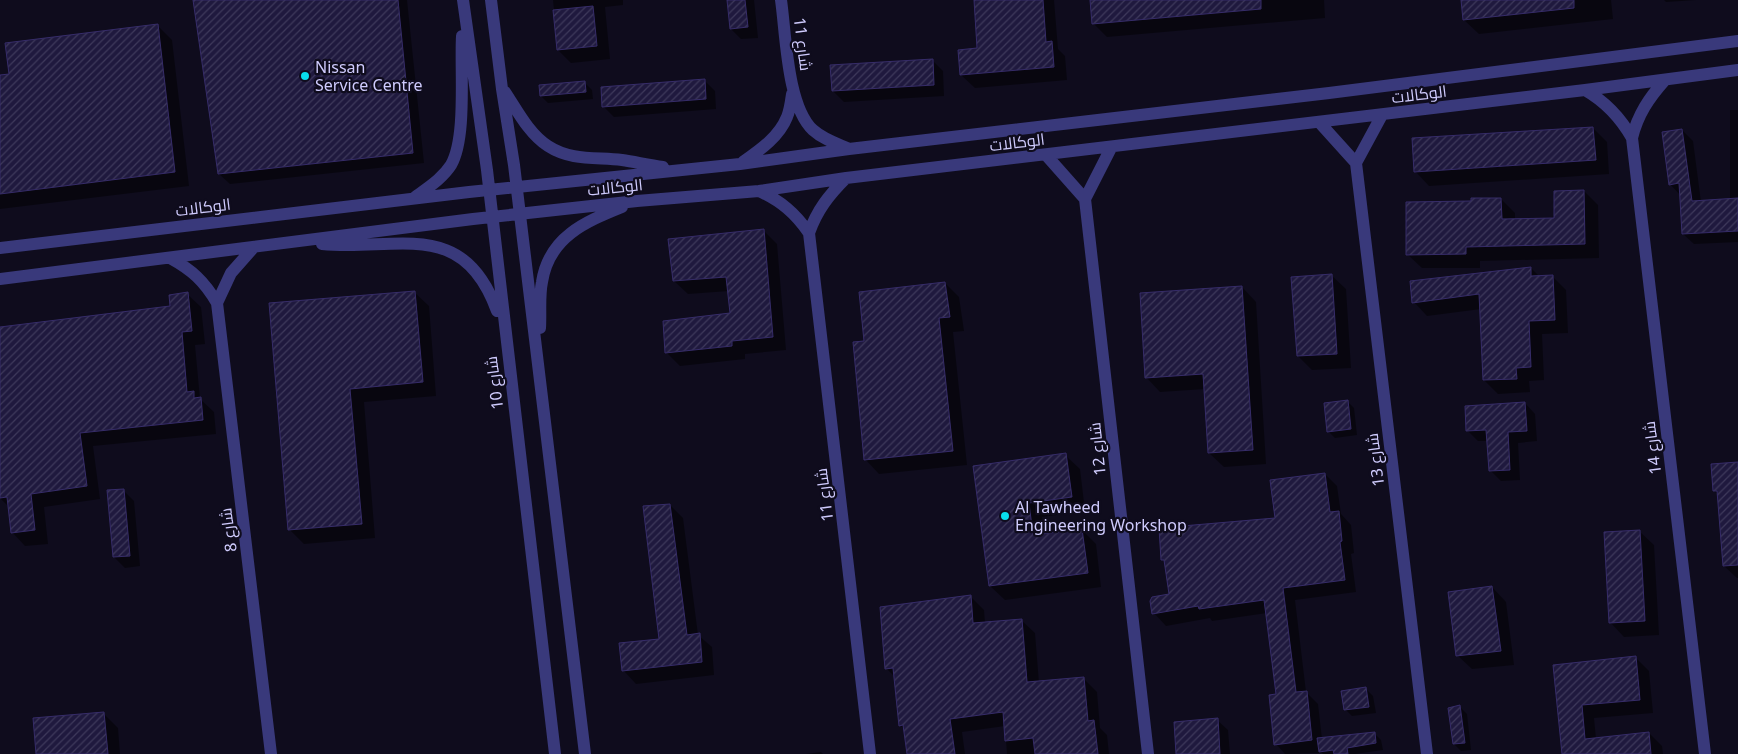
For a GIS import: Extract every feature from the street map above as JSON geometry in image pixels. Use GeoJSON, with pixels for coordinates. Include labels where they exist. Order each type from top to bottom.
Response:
{"type":"FeatureCollection","features":[{"type":"Feature","properties":{"kind":"street"},"geometry":{"type":"LineString","coordinates":[[491,0],[539,366],[585,754]]}},
{"type":"Feature","properties":{"kind":"street","name":"شارع 11"},"geometry":{"type":"LineString","coordinates":[[781,0],[793,92],[800,112],[812,129],[830,142],[848,149]]}},
{"type":"Feature","properties":{"kind":"street","name":"شارع 10"},"geometry":{"type":"LineString","coordinates":[[464,4],[489,190],[555,754]]}},
{"type":"Feature","properties":{"kind":"street","name":"شارع 10"},"geometry":{"type":"LineString","coordinates":[[412,199],[440,177],[450,165],[457,152],[460,135],[464,4]]}},
{"type":"Feature","properties":{"kind":"street","name":"الوكالات"},"geometry":{"type":"LineString","coordinates":[[0,248],[489,190],[740,164],[848,149],[1329,93],[1738,42]]}},
{"type":"Feature","properties":{"kind":"street","name":"الوكالات"},"geometry":{"type":"LineString","coordinates":[[0,279],[492,217],[637,201],[759,191],[846,178],[1111,148],[1738,70]]}},
{"type":"Feature","properties":{"kind":"street","name":"شارع 14"},"geometry":{"type":"LineString","coordinates":[[1665,80],[1644,107],[1636,122],[1632,138],[1704,754]]}},
{"type":"Feature","properties":{"kind":"street","name":"الوكالات"},"geometry":{"type":"LineString","coordinates":[[502,89],[532,131],[546,146],[567,156],[620,160],[678,170]]}},
{"type":"Feature","properties":{"kind":"street","name":"شارع 14"},"geometry":{"type":"LineString","coordinates":[[1585,90],[1599,98],[1612,109],[1632,138]]}},
{"type":"Feature","properties":{"kind":"street","name":"شارع 11"},"geometry":{"type":"LineString","coordinates":[[740,164],[761,150],[779,132],[788,116],[793,92]]}},
{"type":"Feature","properties":{"kind":"street"},"geometry":{"type":"LineString","coordinates":[[1319,122],[1356,163],[1382,115]]}},
{"type":"Feature","properties":{"kind":"street"},"geometry":{"type":"LineString","coordinates":[[1046,155],[1085,200],[1111,148]]}},
{"type":"Feature","properties":{"kind":"street","name":"شارع 13"},"geometry":{"type":"LineString","coordinates":[[1356,163],[1427,754]]}},
{"type":"Feature","properties":{"kind":"street"},"geometry":{"type":"LineString","coordinates":[[809,232],[822,204],[846,178]]}},
{"type":"Feature","properties":{"kind":"street"},"geometry":{"type":"LineString","coordinates":[[759,191],[774,198],[788,208],[800,219],[809,232]]}},
{"type":"Feature","properties":{"kind":"street","name":"شارع 12"},"geometry":{"type":"LineString","coordinates":[[1085,200],[1148,754]]}},
{"type":"Feature","properties":{"kind":"street"},"geometry":{"type":"LineString","coordinates":[[539,366],[542,282],[547,263],[556,247],[571,232],[588,220],[637,201]]}},
{"type":"Feature","properties":{"kind":"street","name":"شارع 11"},"geometry":{"type":"LineString","coordinates":[[809,232],[870,754]]}},
{"type":"Feature","properties":{"kind":"street","name":"الوكالات"},"geometry":{"type":"LineString","coordinates":[[300,242],[347,246],[400,243],[422,244],[440,247],[455,253],[474,268],[486,284],[504,329]]}},
{"type":"Feature","properties":{"kind":"street"},"geometry":{"type":"LineString","coordinates":[[218,303],[231,273],[254,247]]}},
{"type":"Feature","properties":{"kind":"street","name":"شارع 8"},"geometry":{"type":"LineString","coordinates":[[170,258],[188,268],[200,278],[218,303],[271,754]]}},
{"type":"Feature","properties":{"kind":"building","name":"Nissan Service Centre"},"geometry":{"type":"Polygon","coordinates":[[[193,0],[398,0],[413,153],[218,174],[193,0]]]}},
{"type":"Feature","properties":{"kind":"building"},"geometry":{"type":"Polygon","coordinates":[[[727,0],[745,0],[748,27],[730,29],[727,0]]]}},
{"type":"Feature","properties":{"kind":"building"},"geometry":{"type":"Polygon","coordinates":[[[974,0],[1043,0],[1046,42],[1052,41],[1054,67],[960,75],[958,50],[977,48],[974,0]]]}},
{"type":"Feature","properties":{"kind":"building"},"geometry":{"type":"Polygon","coordinates":[[[1090,0],[1261,0],[1261,9],[1092,24],[1090,0]]]}},
{"type":"Feature","properties":{"kind":"building"},"geometry":{"type":"Polygon","coordinates":[[[1461,0],[1574,0],[1574,8],[1463,20],[1461,0]]]}},
{"type":"Feature","properties":{"kind":"building"},"geometry":{"type":"Polygon","coordinates":[[[593,6],[597,46],[557,50],[553,10],[593,6]]]}},
{"type":"Feature","properties":{"kind":"building"},"geometry":{"type":"Polygon","coordinates":[[[158,24],[175,172],[0,194],[0,75],[9,74],[5,43],[158,24]]]}},
{"type":"Feature","properties":{"kind":"building"},"geometry":{"type":"Polygon","coordinates":[[[933,59],[934,85],[832,91],[830,65],[933,59]]]}},
{"type":"Feature","properties":{"kind":"building"},"geometry":{"type":"Polygon","coordinates":[[[705,79],[706,99],[602,107],[601,87],[705,79]]]}},
{"type":"Feature","properties":{"kind":"building"},"geometry":{"type":"Polygon","coordinates":[[[585,81],[586,92],[540,96],[539,85],[585,81]]]}},
{"type":"Feature","properties":{"kind":"building"},"geometry":{"type":"Polygon","coordinates":[[[1593,127],[1596,160],[1414,172],[1412,138],[1593,127]]]}},
{"type":"Feature","properties":{"kind":"building"},"geometry":{"type":"Polygon","coordinates":[[[1682,129],[1692,201],[1738,198],[1738,231],[1682,234],[1679,183],[1669,185],[1662,132],[1682,129]]]}},
{"type":"Feature","properties":{"kind":"building"},"geometry":{"type":"Polygon","coordinates":[[[1584,190],[1585,244],[1466,247],[1466,254],[1406,255],[1406,202],[1471,201],[1471,198],[1501,198],[1502,219],[1554,218],[1554,191],[1584,190]]]}},
{"type":"Feature","properties":{"kind":"building"},"geometry":{"type":"Polygon","coordinates":[[[764,229],[773,337],[732,341],[732,346],[665,353],[663,321],[730,313],[726,277],[673,281],[668,239],[764,229]]]}},
{"type":"Feature","properties":{"kind":"building"},"geometry":{"type":"Polygon","coordinates":[[[1531,267],[1531,276],[1553,275],[1555,320],[1529,321],[1531,367],[1516,368],[1517,379],[1483,380],[1479,294],[1412,303],[1410,281],[1531,267]]]}},
{"type":"Feature","properties":{"kind":"building"},"geometry":{"type":"Polygon","coordinates":[[[1332,274],[1337,354],[1297,356],[1291,277],[1332,274]]]}},
{"type":"Feature","properties":{"kind":"building"},"geometry":{"type":"Polygon","coordinates":[[[945,282],[950,317],[939,318],[953,451],[864,460],[853,342],[864,341],[859,292],[945,282]]]}},
{"type":"Feature","properties":{"kind":"building"},"geometry":{"type":"Polygon","coordinates":[[[1242,286],[1253,450],[1208,453],[1203,374],[1145,378],[1140,293],[1242,286]]]}},
{"type":"Feature","properties":{"kind":"building"},"geometry":{"type":"Polygon","coordinates":[[[415,291],[423,382],[350,389],[362,524],[288,530],[269,303],[415,291]]]}},
{"type":"Feature","properties":{"kind":"building"},"geometry":{"type":"Polygon","coordinates":[[[188,292],[192,331],[182,332],[187,392],[194,391],[194,398],[201,397],[203,420],[80,433],[87,486],[31,494],[35,530],[11,533],[7,497],[0,498],[0,327],[170,306],[169,295],[188,292]]]}},
{"type":"Feature","properties":{"kind":"building"},"geometry":{"type":"Polygon","coordinates":[[[1348,400],[1351,429],[1327,432],[1324,403],[1348,400]]]}},
{"type":"Feature","properties":{"kind":"building"},"geometry":{"type":"Polygon","coordinates":[[[1525,402],[1527,431],[1508,432],[1510,470],[1489,471],[1486,430],[1466,431],[1465,406],[1525,402]]]}},
{"type":"Feature","properties":{"kind":"building","name":"Al Tawheed Engineering Workshop"},"geometry":{"type":"Polygon","coordinates":[[[1066,453],[1072,497],[1029,503],[1033,535],[1082,529],[1088,573],[989,586],[973,466],[1066,453]]]}},
{"type":"Feature","properties":{"kind":"building"},"geometry":{"type":"Polygon","coordinates":[[[1738,462],[1738,565],[1723,566],[1717,491],[1713,491],[1711,464],[1738,462]]]}},
{"type":"Feature","properties":{"kind":"building"},"geometry":{"type":"Polygon","coordinates":[[[1325,473],[1330,512],[1339,511],[1342,541],[1340,542],[1345,580],[1283,588],[1296,692],[1307,691],[1312,740],[1274,745],[1269,695],[1276,694],[1264,600],[1199,609],[1198,606],[1152,614],[1150,601],[1152,597],[1169,594],[1164,560],[1161,560],[1159,528],[1275,518],[1270,480],[1325,473]]]}},
{"type":"Feature","properties":{"kind":"building"},"geometry":{"type":"Polygon","coordinates":[[[124,489],[130,556],[113,557],[107,490],[124,489]]]}},
{"type":"Feature","properties":{"kind":"building"},"geometry":{"type":"Polygon","coordinates":[[[670,504],[687,635],[700,633],[702,662],[622,671],[619,643],[659,639],[643,506],[670,504]]]}},
{"type":"Feature","properties":{"kind":"building"},"geometry":{"type":"Polygon","coordinates":[[[1640,530],[1645,621],[1609,623],[1604,532],[1640,530]]]}},
{"type":"Feature","properties":{"kind":"building"},"geometry":{"type":"Polygon","coordinates":[[[1492,586],[1501,651],[1456,656],[1448,592],[1492,586]]]}},
{"type":"Feature","properties":{"kind":"building"},"geometry":{"type":"Polygon","coordinates":[[[971,595],[973,623],[1022,619],[1027,682],[1084,677],[1088,721],[1094,720],[1098,754],[1035,754],[1033,738],[1005,741],[1003,712],[950,719],[955,754],[907,754],[903,725],[899,726],[893,668],[885,669],[880,607],[971,595]]]}},
{"type":"Feature","properties":{"kind":"building"},"geometry":{"type":"Polygon","coordinates":[[[1636,656],[1640,700],[1582,705],[1585,739],[1649,732],[1651,754],[1562,754],[1553,665],[1636,656]]]}},
{"type":"Feature","properties":{"kind":"building"},"geometry":{"type":"Polygon","coordinates":[[[1366,687],[1369,707],[1344,710],[1341,691],[1366,687]]]}},
{"type":"Feature","properties":{"kind":"building"},"geometry":{"type":"Polygon","coordinates":[[[1460,705],[1465,743],[1453,744],[1448,708],[1460,705]]]}},
{"type":"Feature","properties":{"kind":"building"},"geometry":{"type":"Polygon","coordinates":[[[104,712],[108,754],[36,754],[33,718],[104,712]]]}},
{"type":"Feature","properties":{"kind":"building"},"geometry":{"type":"Polygon","coordinates":[[[1218,718],[1220,754],[1176,754],[1174,722],[1218,718]]]}},
{"type":"Feature","properties":{"kind":"building"},"geometry":{"type":"Polygon","coordinates":[[[1375,732],[1376,743],[1347,748],[1348,754],[1334,754],[1333,750],[1319,752],[1317,738],[1375,732]]]}},
{"type":"Feature","properties":{"kind":"place","name":"Nissan Service Centre"},"geometry":{"type":"Point","coordinates":[305,76]}},
{"type":"Feature","properties":{"kind":"place","name":"Al Tawheed Engineering Workshop"},"geometry":{"type":"Point","coordinates":[1005,516]}}]}
